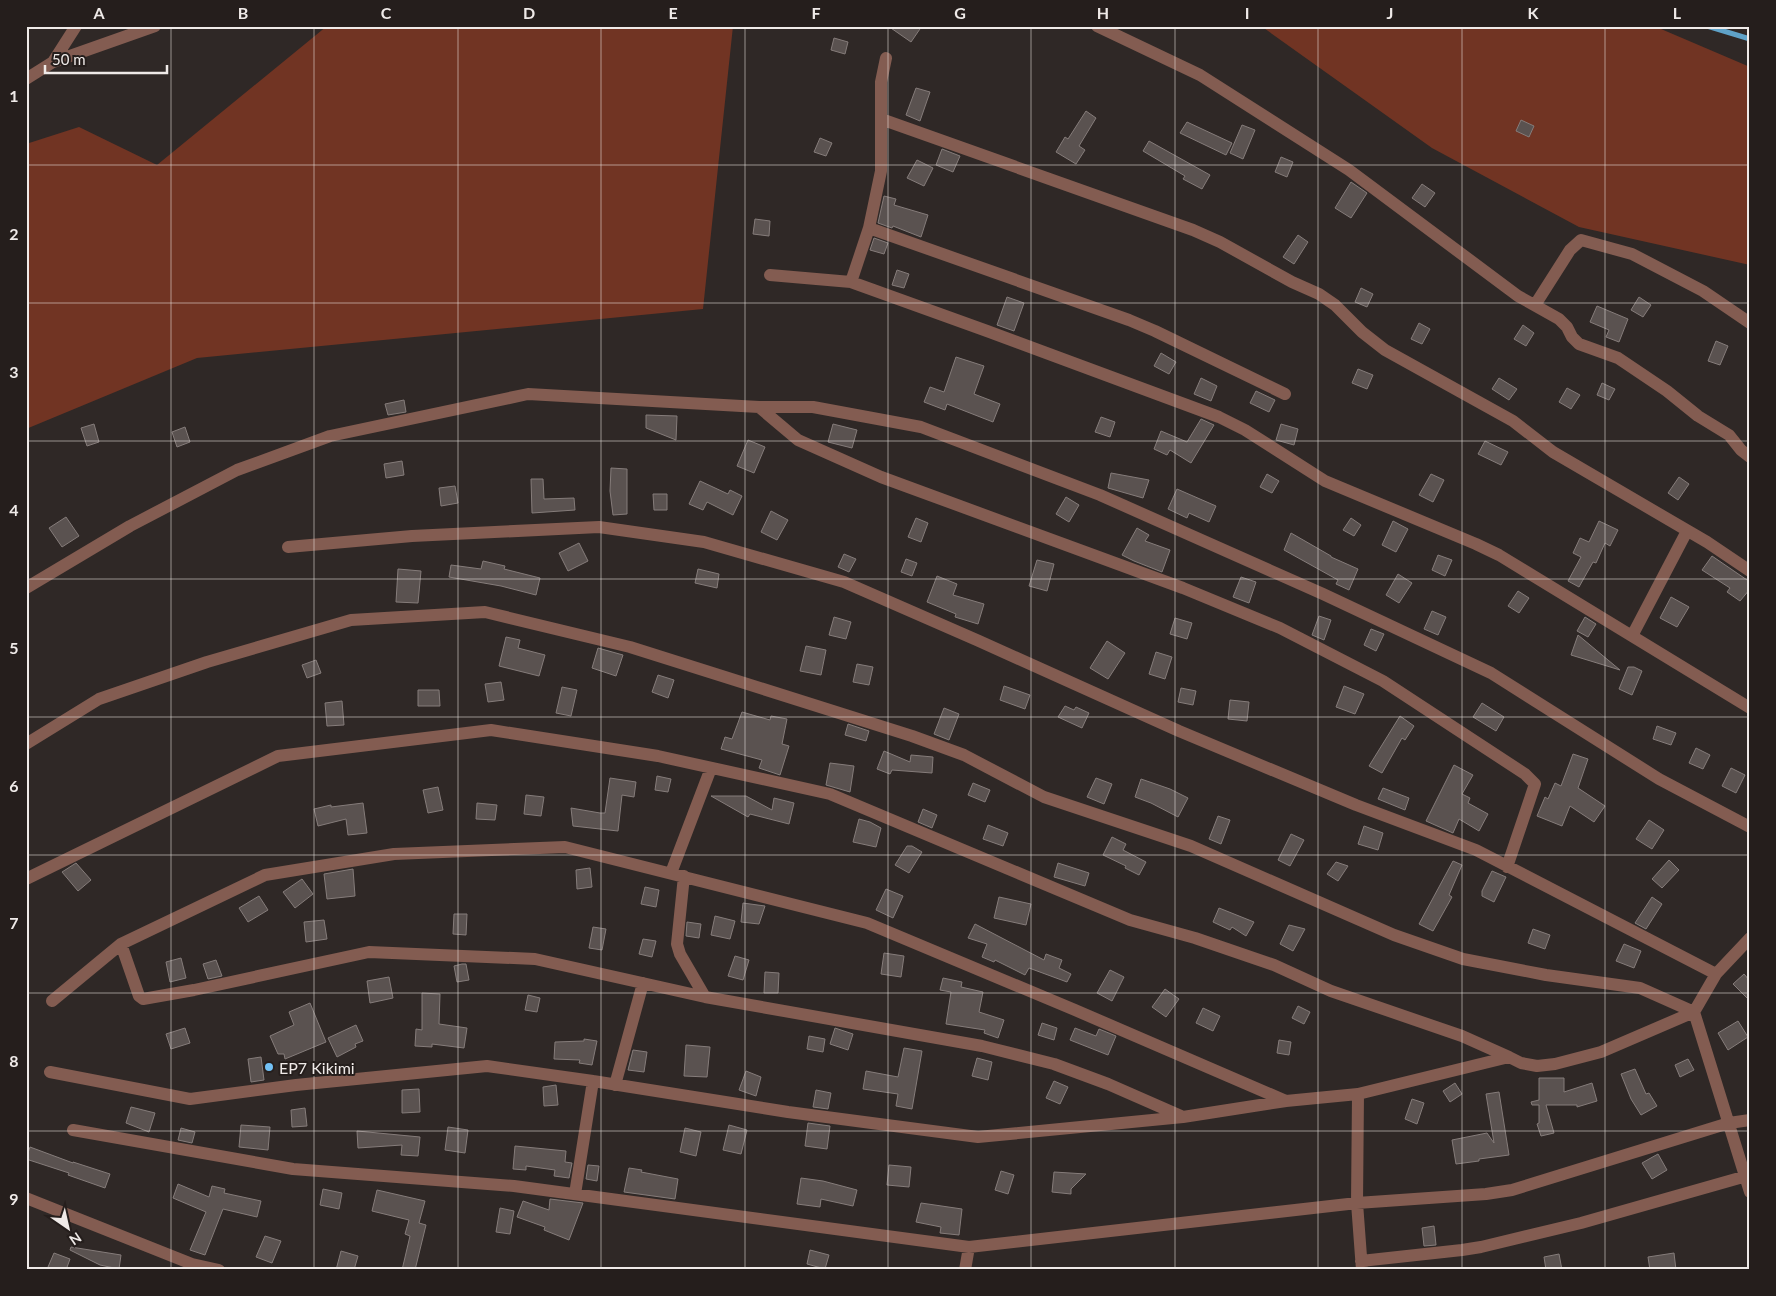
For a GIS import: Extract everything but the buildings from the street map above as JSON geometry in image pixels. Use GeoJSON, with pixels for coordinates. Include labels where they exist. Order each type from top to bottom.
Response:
{"type":"FeatureCollection","features":[{"type":"Feature","properties":{"kind":"street"},"geometry":{"type":"LineString","coordinates":[[53,62],[76,26]]}},
{"type":"Feature","properties":{"kind":"street"},"geometry":{"type":"LineString","coordinates":[[26,80],[53,62],[155,26]]}},
{"type":"Feature","properties":{"kind":"street"},"geometry":{"type":"LineString","coordinates":[[1097,26],[1200,75],[1349,170],[1511,290],[1559,319],[1579,344],[1618,358],[1698,416],[1730,434],[1741,450],[1750,457]]}},
{"type":"Feature","properties":{"kind":"street"},"geometry":{"type":"LineString","coordinates":[[851,282],[870,228],[881,171],[881,82],[886,58]]}},
{"type":"Feature","properties":{"kind":"street"},"geometry":{"type":"LineString","coordinates":[[881,119],[1193,230],[1220,242],[1292,282],[1319,294],[1335,305],[1362,332],[1385,350],[1513,421],[1553,452],[1687,531],[1750,571]]}},
{"type":"Feature","properties":{"kind":"street"},"geometry":{"type":"LineString","coordinates":[[870,228],[1130,320],[1285,394]]}},
{"type":"Feature","properties":{"kind":"street"},"geometry":{"type":"LineString","coordinates":[[1535,305],[1570,250],[1581,240],[1632,254],[1703,291],[1750,323]]}},
{"type":"Feature","properties":{"kind":"street"},"geometry":{"type":"LineString","coordinates":[[770,275],[851,282],[1219,417],[1245,430],[1325,482],[1499,555],[1750,708]]}},
{"type":"Feature","properties":{"kind":"street"},"geometry":{"type":"LineString","coordinates":[[26,588],[130,526],[237,470],[330,436],[528,394],[759,407],[813,407],[921,427],[1100,495],[1323,594],[1491,673],[1659,780],[1750,827]]}},
{"type":"Feature","properties":{"kind":"street"},"geometry":{"type":"LineString","coordinates":[[759,407],[798,440],[881,477],[1183,588],[1280,628],[1383,681],[1525,774],[1535,784],[1507,867]]}},
{"type":"Feature","properties":{"kind":"street"},"geometry":{"type":"LineString","coordinates":[[288,547],[412,536],[599,527],[704,542],[844,582],[1179,731],[1356,805],[1476,850],[1716,974]]}},
{"type":"Feature","properties":{"kind":"street"},"geometry":{"type":"LineString","coordinates":[[1632,636],[1687,531]]}},
{"type":"Feature","properties":{"kind":"street"},"geometry":{"type":"LineString","coordinates":[[26,744],[99,699],[207,662],[351,620],[485,612],[630,647],[912,736],[964,755],[1044,797],[1191,846],[1394,935],[1463,958],[1546,975],[1640,988],[1694,1012],[1729,1124],[1748,1176],[1750,1192]]}},
{"type":"Feature","properties":{"kind":"street"},"geometry":{"type":"LineString","coordinates":[[26,879],[278,756],[491,730],[658,756],[830,794],[1130,920],[1195,938],[1274,965],[1331,991],[1453,1033],[1521,1063],[1537,1066],[1555,1064],[1601,1052],[1694,1012],[1716,974],[1750,938]]}},
{"type":"Feature","properties":{"kind":"street"},"geometry":{"type":"LineString","coordinates":[[671,873],[711,768]]}},
{"type":"Feature","properties":{"kind":"street"},"geometry":{"type":"LineString","coordinates":[[52,1001],[121,944],[265,875],[394,854],[565,847],[867,923],[1286,1101]]}},
{"type":"Feature","properties":{"kind":"street"},"geometry":{"type":"LineString","coordinates":[[684,876],[677,944],[680,954],[705,997]]}},
{"type":"Feature","properties":{"kind":"street"},"geometry":{"type":"LineString","coordinates":[[121,944],[139,996],[143,999],[194,990],[369,952],[535,959],[705,997],[982,1046],[1054,1064],[1108,1084],[1183,1117]]}},
{"type":"Feature","properties":{"kind":"street"},"geometry":{"type":"LineString","coordinates":[[615,1085],[643,983]]}},
{"type":"Feature","properties":{"kind":"street"},"geometry":{"type":"LineString","coordinates":[[50,1072],[190,1100],[296,1085],[487,1066],[788,1112],[978,1137],[1183,1117],[1286,1101],[1358,1094],[1508,1057]]}},
{"type":"Feature","properties":{"kind":"street"},"geometry":{"type":"LineString","coordinates":[[575,1194],[593,1081]]}},
{"type":"Feature","properties":{"kind":"street"},"geometry":{"type":"LineString","coordinates":[[1358,1094],[1357,1203],[1362,1265],[1462,1250],[1581,1223],[1748,1176]]}},
{"type":"Feature","properties":{"kind":"street"},"geometry":{"type":"LineString","coordinates":[[73,1130],[293,1169],[514,1186],[969,1247],[1357,1203],[1486,1194],[1512,1190],[1729,1124],[1750,1120]]}},
{"type":"Feature","properties":{"kind":"street"},"geometry":{"type":"LineString","coordinates":[[26,1198],[192,1264],[219,1270]]}},
{"type":"Feature","properties":{"kind":"street"},"geometry":{"type":"LineString","coordinates":[[965,1270],[969,1247]]}},
{"type":"Feature","properties":{"kind":"shaded area"},"geometry":{"type":"Polygon","coordinates":[[[327,26],[733,26],[703,309],[197,358],[26,429],[26,144],[79,127],[157,165],[327,26]]]}},
{"type":"Feature","properties":{"kind":"shaded area"},"geometry":{"type":"Polygon","coordinates":[[[1261,26],[1654,26],[1750,67],[1750,265],[1579,227],[1432,148],[1261,26]]]}},
{"type":"Feature","properties":{"kind":"waterway"},"geometry":{"type":"LineString","coordinates":[[1707,26],[1750,39]]}},
{"type":"Feature","properties":{"kind":"place","name":"EP7 Kikimi"},"geometry":{"type":"Point","coordinates":[269,1067]}}]}
